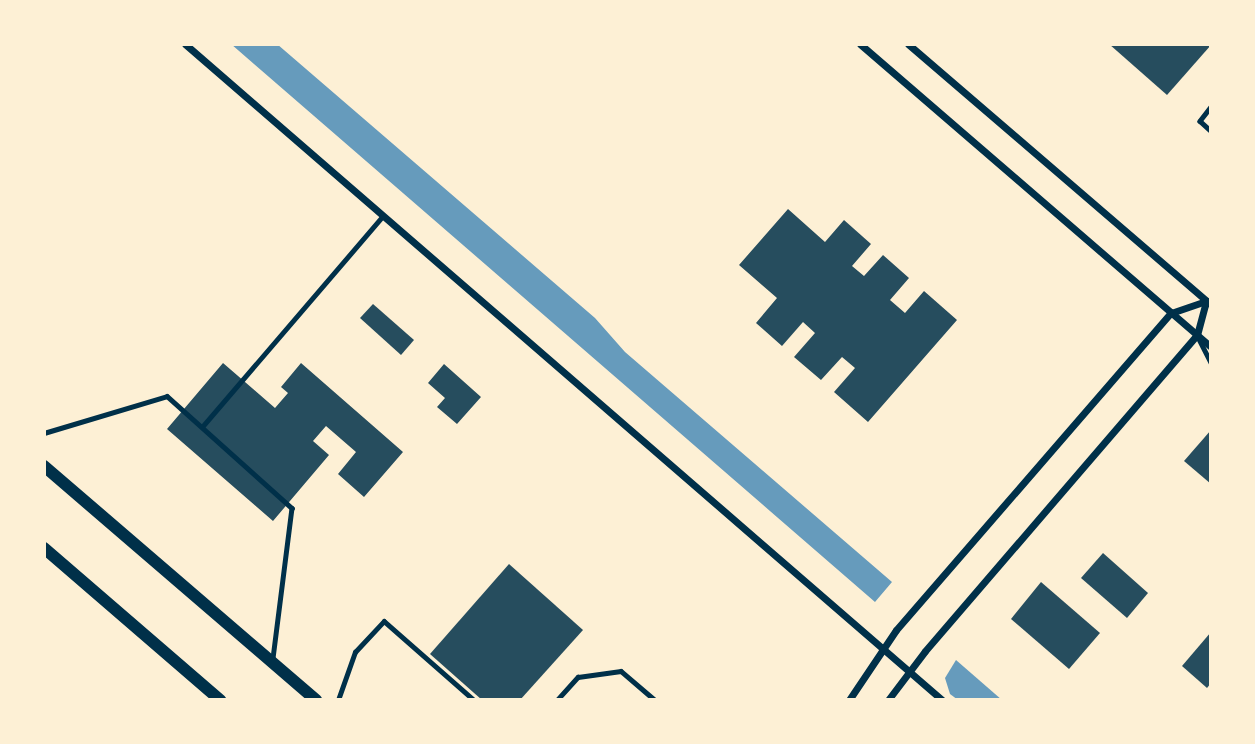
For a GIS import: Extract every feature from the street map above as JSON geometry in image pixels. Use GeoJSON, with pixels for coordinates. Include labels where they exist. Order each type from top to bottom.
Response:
{"type":"FeatureCollection","features":[{"type":"Feature","properties":{"kind":"main road"},"geometry":{"type":"LineString","coordinates":[[44,466],[316,700]]}},
{"type":"Feature","properties":{"kind":"main road"},"geometry":{"type":"LineString","coordinates":[[44,548],[220,700]]}},
{"type":"Feature","properties":{"kind":"street"},"geometry":{"type":"LineString","coordinates":[[185,44],[942,700]]}},
{"type":"Feature","properties":{"kind":"street"},"geometry":{"type":"LineString","coordinates":[[860,44],[1211,347]]}},
{"type":"Feature","properties":{"kind":"street"},"geometry":{"type":"LineString","coordinates":[[908,44],[1210,301]]}},
{"type":"Feature","properties":{"kind":"street"},"geometry":{"type":"LineString","coordinates":[[849,700],[883,650],[1171,313],[1210,301]]}},
{"type":"Feature","properties":{"kind":"street"},"geometry":{"type":"LineString","coordinates":[[888,700],[1197,335],[1210,301]]}},
{"type":"Feature","properties":{"kind":"lane"},"geometry":{"type":"LineString","coordinates":[[1211,107],[1200,121],[1211,131]]}},
{"type":"Feature","properties":{"kind":"lane"},"geometry":{"type":"LineString","coordinates":[[201,427],[383,216]]}},
{"type":"Feature","properties":{"kind":"lane"},"geometry":{"type":"LineString","coordinates":[[1197,335],[1211,363]]}},
{"type":"Feature","properties":{"kind":"lane"},"geometry":{"type":"LineString","coordinates":[[44,433],[167,396],[292,509],[272,663]]}},
{"type":"Feature","properties":{"kind":"lane"},"geometry":{"type":"LineString","coordinates":[[338,700],[355,652],[384,621],[474,700]]}},
{"type":"Feature","properties":{"kind":"lane"},"geometry":{"type":"LineString","coordinates":[[557,700],[578,677],[621,671],[655,700]]}},
{"type":"Feature","properties":{"kind":"water"},"geometry":{"type":"Polygon","coordinates":[[[231,44],[277,44],[595,318],[625,352],[892,582],[875,602],[231,44]]]}},
{"type":"Feature","properties":{"kind":"water"},"geometry":{"type":"Polygon","coordinates":[[[956,660],[1002,700],[958,700],[950,694],[945,678],[956,660]]]}},
{"type":"Feature","properties":{"kind":"building"},"geometry":{"type":"Polygon","coordinates":[[[1109,44],[1211,44],[1211,45],[1167,95],[1109,44]]]}},
{"type":"Feature","properties":{"kind":"building"},"geometry":{"type":"Polygon","coordinates":[[[788,209],[825,242],[844,220],[871,244],[852,266],[864,276],[883,255],[909,278],[890,300],[905,313],[924,291],[957,320],[868,422],[834,392],[855,368],[842,357],[821,380],[794,357],[815,333],[803,322],[782,346],[756,323],[777,298],[739,265],[788,209]]]}},
{"type":"Feature","properties":{"kind":"building"},"geometry":{"type":"Polygon","coordinates":[[[373,304],[414,340],[401,355],[360,318],[373,304]]]}},
{"type":"Feature","properties":{"kind":"building"},"geometry":{"type":"Polygon","coordinates":[[[223,363],[275,408],[288,393],[281,387],[301,363],[403,452],[364,497],[338,474],[356,452],[326,426],[313,441],[329,455],[273,521],[167,429],[223,363]]]}},
{"type":"Feature","properties":{"kind":"building"},"geometry":{"type":"Polygon","coordinates":[[[444,364],[481,397],[457,424],[437,407],[445,398],[428,383],[444,364]]]}},
{"type":"Feature","properties":{"kind":"building"},"geometry":{"type":"Polygon","coordinates":[[[1211,430],[1211,484],[1184,461],[1211,430]]]}},
{"type":"Feature","properties":{"kind":"building"},"geometry":{"type":"Polygon","coordinates":[[[1103,553],[1148,593],[1127,618],[1081,578],[1103,553]]]}},
{"type":"Feature","properties":{"kind":"building"},"geometry":{"type":"Polygon","coordinates":[[[509,564],[583,630],[520,700],[482,700],[430,654],[509,564]]]}},
{"type":"Feature","properties":{"kind":"building"},"geometry":{"type":"Polygon","coordinates":[[[1041,582],[1100,633],[1069,669],[1011,619],[1041,582]]]}},
{"type":"Feature","properties":{"kind":"building"},"geometry":{"type":"Polygon","coordinates":[[[1211,632],[1211,683],[1207,688],[1182,666],[1211,632]]]}}]}
